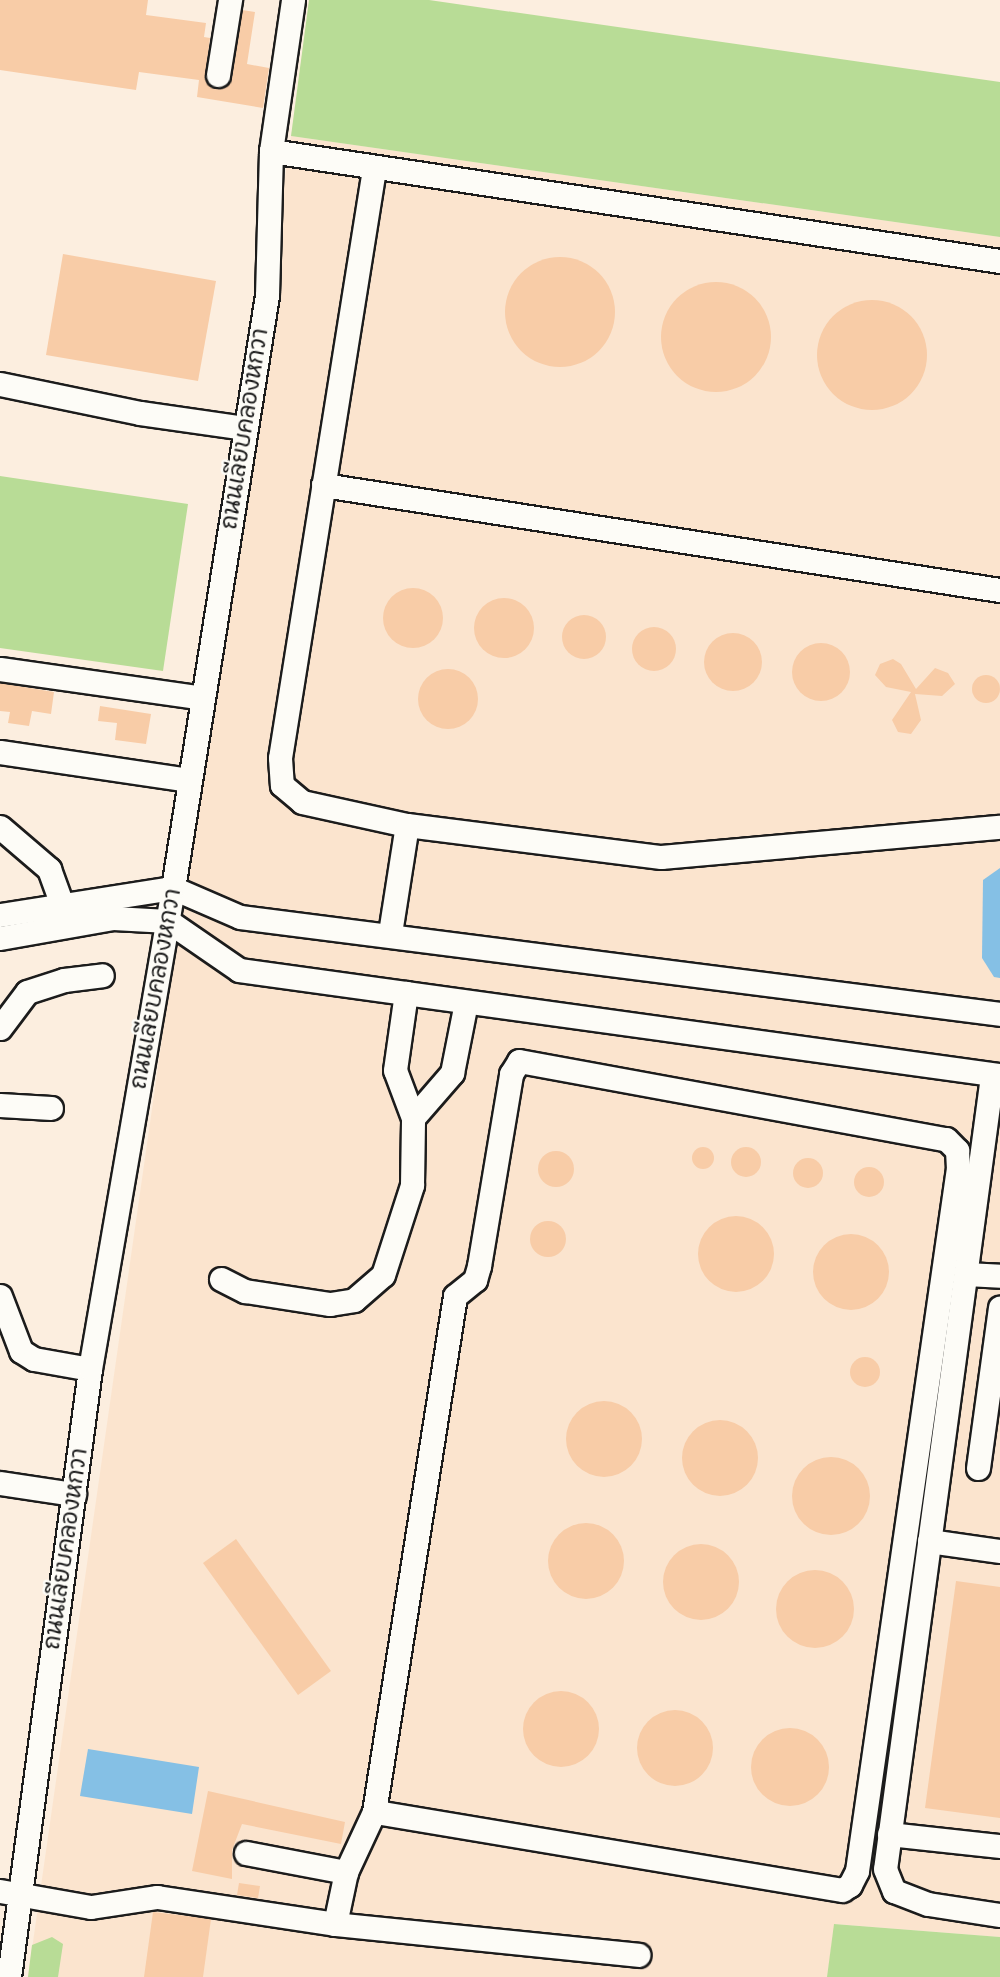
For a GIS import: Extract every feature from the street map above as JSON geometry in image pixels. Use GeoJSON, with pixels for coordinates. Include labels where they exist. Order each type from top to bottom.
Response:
{"type":"FeatureCollection","features":[{"type":"Feature","properties":{"kind":"street"},"geometry":{"type":"LineString","coordinates":[[218,75],[230,0]]}},
{"type":"Feature","properties":{"kind":"street","name":"ถนนเลียบคลองหกวา"},"geometry":{"type":"LineString","coordinates":[[9,1977],[7,1930],[10,1893],[74,1494],[90,1369],[168,921],[267,295],[271,151],[292,0]]}},
{"type":"Feature","properties":{"kind":"street"},"geometry":{"type":"LineString","coordinates":[[271,151],[374,169],[1000,261]]}},
{"type":"Feature","properties":{"kind":"street"},"geometry":{"type":"LineString","coordinates":[[374,169],[280,758],[282,785],[302,802],[407,825],[661,857],[1000,827]]}},
{"type":"Feature","properties":{"kind":"street"},"geometry":{"type":"LineString","coordinates":[[0,384],[140,414],[244,428]]}},
{"type":"Feature","properties":{"kind":"street"},"geometry":{"type":"LineString","coordinates":[[323,485],[1000,590]]}},
{"type":"Feature","properties":{"kind":"street"},"geometry":{"type":"LineString","coordinates":[[0,669],[203,698]]}},
{"type":"Feature","properties":{"kind":"street"},"geometry":{"type":"LineString","coordinates":[[0,752],[190,780]]}},
{"type":"Feature","properties":{"kind":"street"},"geometry":{"type":"LineString","coordinates":[[390,933],[407,825]]}},
{"type":"Feature","properties":{"kind":"street"},"geometry":{"type":"LineString","coordinates":[[0,827],[50,869],[61,915]]}},
{"type":"Feature","properties":{"kind":"street"},"geometry":{"type":"LineString","coordinates":[[0,938],[61,915],[173,887],[240,917],[390,933],[1000,1014]]}},
{"type":"Feature","properties":{"kind":"street"},"geometry":{"type":"LineString","coordinates":[[0,915],[61,915],[168,921],[239,970],[996,1075],[965,1274],[885,1870],[894,1891],[928,1904],[1000,1915]]}},
{"type":"Feature","properties":{"kind":"street"},"geometry":{"type":"LineString","coordinates":[[0,1028],[27,992],[64,979],[102,975]]}},
{"type":"Feature","properties":{"kind":"street"},"geometry":{"type":"LineString","coordinates":[[221,1279],[245,1291],[330,1304],[354,1300],[383,1275],[412,1185],[413,1118],[395,1070],[406,993]]}},
{"type":"Feature","properties":{"kind":"street"},"geometry":{"type":"LineString","coordinates":[[413,1118],[452,1073],[466,1002]]}},
{"type":"Feature","properties":{"kind":"street"},"geometry":{"type":"LineString","coordinates":[[335,1924],[345,1872],[374,1812],[455,1296],[475,1280],[479,1266],[511,1074],[519,1061],[946,1139],[957,1150],[958,1168],[858,1871],[850,1885],[842,1890],[374,1812]]}},
{"type":"Feature","properties":{"kind":"street"},"geometry":{"type":"LineString","coordinates":[[0,1105],[51,1108]]}},
{"type":"Feature","properties":{"kind":"street"},"geometry":{"type":"LineString","coordinates":[[965,1274],[1000,1276]]}},
{"type":"Feature","properties":{"kind":"street"},"geometry":{"type":"LineString","coordinates":[[0,1296],[21,1351],[34,1359],[90,1369]]}},
{"type":"Feature","properties":{"kind":"street"},"geometry":{"type":"LineString","coordinates":[[978,1468],[1000,1308]]}},
{"type":"Feature","properties":{"kind":"street"},"geometry":{"type":"LineString","coordinates":[[0,1483],[74,1494]]}},
{"type":"Feature","properties":{"kind":"street"},"geometry":{"type":"LineString","coordinates":[[929,1541],[1000,1551]]}},
{"type":"Feature","properties":{"kind":"street"},"geometry":{"type":"LineString","coordinates":[[889,1834],[1000,1846]]}},
{"type":"Feature","properties":{"kind":"street"},"geometry":{"type":"LineString","coordinates":[[246,1853],[345,1872]]}},
{"type":"Feature","properties":{"kind":"street"},"geometry":{"type":"LineString","coordinates":[[10,1893],[91,1907],[156,1898],[335,1924],[638,1955]]}},
{"type":"Feature","properties":{"kind":"shaded area"},"geometry":{"type":"Polygon","coordinates":[[[291,136],[1000,237],[1000,1937],[835,1924],[827,1977],[28,1977],[291,136]]]}},
{"type":"Feature","properties":{"kind":"green space"},"geometry":{"type":"Polygon","coordinates":[[[309,0],[429,0],[1000,82],[1000,237],[291,136],[309,0]]]}},
{"type":"Feature","properties":{"kind":"green space"},"geometry":{"type":"Polygon","coordinates":[[[0,476],[188,504],[163,671],[0,648],[0,476]]]}},
{"type":"Feature","properties":{"kind":"green space"},"geometry":{"type":"Polygon","coordinates":[[[834,1924],[1000,1937],[1000,1977],[827,1977],[834,1924]]]}},
{"type":"Feature","properties":{"kind":"green space"},"geometry":{"type":"Polygon","coordinates":[[[52,1937],[63,1944],[58,1977],[28,1977],[32,1945],[52,1937]]]}},
{"type":"Feature","properties":{"kind":"water"},"geometry":{"type":"Polygon","coordinates":[[[1000,868],[1000,978],[994,977],[982,958],[983,880],[1000,868]]]}},
{"type":"Feature","properties":{"kind":"water"},"geometry":{"type":"Polygon","coordinates":[[[88,1749],[199,1767],[192,1814],[80,1796],[88,1749]]]}},
{"type":"Feature","properties":{"kind":"building"},"geometry":{"type":"Polygon","coordinates":[[[0,0],[148,0],[146,15],[206,23],[204,37],[210,38],[205,79],[216,89],[232,78],[242,10],[255,12],[247,64],[269,68],[263,108],[197,97],[199,80],[139,72],[136,90],[0,70],[0,0]]]}},
{"type":"Feature","properties":{"kind":"building"},"geometry":{"type":"Polygon","coordinates":[[[63,254],[216,281],[198,381],[46,355],[63,254]]]}},
{"type":"Feature","properties":{"kind":"building"},"geometry":{"type":"Polygon","coordinates":[[[560,257],[581,261],[599,273],[611,291],[615,312],[611,333],[599,351],[581,363],[560,367],[539,363],[521,351],[509,333],[505,312],[509,291],[521,273],[539,261],[560,257]]]}},
{"type":"Feature","properties":{"kind":"building"},"geometry":{"type":"Polygon","coordinates":[[[716,282],[737,286],[755,298],[767,316],[771,337],[767,358],[755,376],[737,388],[716,392],[695,388],[677,376],[665,358],[661,337],[665,316],[677,298],[695,286],[716,282]]]}},
{"type":"Feature","properties":{"kind":"building"},"geometry":{"type":"Polygon","coordinates":[[[872,300],[893,304],[911,316],[923,334],[927,355],[923,376],[911,394],[893,406],[872,410],[851,406],[833,394],[821,376],[817,355],[821,334],[833,316],[851,304],[872,300]]]}},
{"type":"Feature","properties":{"kind":"building"},"geometry":{"type":"Polygon","coordinates":[[[413,588],[430,593],[438,601],[443,618],[438,635],[430,643],[413,648],[396,643],[388,635],[383,618],[388,601],[396,593],[413,588]]]}},
{"type":"Feature","properties":{"kind":"building"},"geometry":{"type":"Polygon","coordinates":[[[504,598],[521,603],[529,611],[534,628],[529,645],[521,653],[504,658],[487,653],[479,645],[474,628],[479,611],[487,603],[504,598]]]}},
{"type":"Feature","properties":{"kind":"building"},"geometry":{"type":"Polygon","coordinates":[[[584,615],[599,622],[606,637],[599,652],[584,659],[569,652],[562,637],[569,622],[584,615]]]}},
{"type":"Feature","properties":{"kind":"building"},"geometry":{"type":"Polygon","coordinates":[[[654,627],[669,634],[676,649],[669,664],[654,671],[639,664],[632,649],[639,634],[654,627]]]}},
{"type":"Feature","properties":{"kind":"building"},"geometry":{"type":"Polygon","coordinates":[[[727,633],[739,633],[754,641],[762,656],[762,668],[754,683],[739,691],[727,691],[712,683],[704,668],[704,656],[712,641],[727,633]]]}},
{"type":"Feature","properties":{"kind":"building"},"geometry":{"type":"Polygon","coordinates":[[[815,643],[827,643],[842,651],[850,666],[850,678],[842,693],[827,701],[815,701],[800,693],[792,678],[792,666],[800,651],[815,643]]]}},
{"type":"Feature","properties":{"kind":"building"},"geometry":{"type":"Polygon","coordinates":[[[893,659],[901,664],[916,689],[935,668],[948,673],[955,684],[942,696],[915,694],[921,720],[911,734],[898,732],[892,720],[911,692],[886,687],[875,675],[880,664],[893,659]]]}},
{"type":"Feature","properties":{"kind":"building"},"geometry":{"type":"Polygon","coordinates":[[[448,669],[465,674],[473,682],[478,699],[473,716],[465,724],[448,729],[431,724],[423,716],[418,699],[423,682],[431,674],[448,669]]]}},
{"type":"Feature","properties":{"kind":"building"},"geometry":{"type":"Polygon","coordinates":[[[986,675],[996,679],[1000,689],[996,699],[986,703],[976,699],[972,689],[976,679],[986,675]]]}},
{"type":"Feature","properties":{"kind":"building"},"geometry":{"type":"Polygon","coordinates":[[[0,683],[54,692],[51,714],[32,711],[29,726],[8,723],[10,712],[0,711],[0,683]]]}},
{"type":"Feature","properties":{"kind":"building"},"geometry":{"type":"Polygon","coordinates":[[[100,706],[151,714],[146,744],[115,740],[117,723],[98,721],[100,706]]]}},
{"type":"Feature","properties":{"kind":"building"},"geometry":{"type":"Polygon","coordinates":[[[703,1147],[711,1150],[714,1158],[711,1166],[703,1169],[695,1166],[692,1158],[695,1150],[703,1147]]]}},
{"type":"Feature","properties":{"kind":"building"},"geometry":{"type":"Polygon","coordinates":[[[746,1147],[752,1148],[760,1156],[760,1168],[752,1176],[746,1177],[740,1176],[732,1168],[731,1162],[732,1156],[740,1148],[746,1147]]]}},
{"type":"Feature","properties":{"kind":"building"},"geometry":{"type":"Polygon","coordinates":[[[556,1151],[569,1156],[574,1169],[569,1182],[556,1187],[543,1182],[538,1169],[543,1156],[556,1151]]]}},
{"type":"Feature","properties":{"kind":"building"},"geometry":{"type":"Polygon","coordinates":[[[808,1158],[814,1159],[822,1167],[822,1179],[814,1187],[808,1188],[802,1187],[794,1179],[793,1173],[794,1167],[802,1159],[808,1158]]]}},
{"type":"Feature","properties":{"kind":"building"},"geometry":{"type":"Polygon","coordinates":[[[869,1167],[875,1168],[883,1176],[883,1188],[875,1196],[869,1197],[863,1196],[855,1188],[854,1182],[855,1176],[863,1168],[869,1167]]]}},
{"type":"Feature","properties":{"kind":"building"},"geometry":{"type":"Polygon","coordinates":[[[729,1216],[743,1216],[757,1222],[768,1233],[774,1254],[771,1269],[763,1281],[743,1292],[729,1292],[715,1286],[704,1275],[698,1261],[698,1247],[704,1233],[715,1222],[729,1216]]]}},
{"type":"Feature","properties":{"kind":"building"},"geometry":{"type":"Polygon","coordinates":[[[548,1221],[561,1226],[566,1239],[561,1252],[548,1257],[535,1252],[530,1239],[535,1226],[548,1221]]]}},
{"type":"Feature","properties":{"kind":"building"},"geometry":{"type":"Polygon","coordinates":[[[844,1234],[858,1234],[872,1240],[883,1251],[889,1272],[886,1287],[878,1299],[858,1310],[844,1310],[830,1304],[819,1293],[813,1279],[813,1265],[819,1251],[830,1240],[844,1234]]]}},
{"type":"Feature","properties":{"kind":"building"},"geometry":{"type":"Polygon","coordinates":[[[865,1357],[871,1358],[879,1366],[879,1378],[871,1386],[865,1387],[859,1386],[851,1378],[850,1372],[851,1366],[859,1358],[865,1357]]]}},
{"type":"Feature","properties":{"kind":"building"},"geometry":{"type":"Polygon","coordinates":[[[597,1401],[611,1401],[625,1407],[636,1418],[642,1439],[639,1454],[631,1466],[611,1477],[597,1477],[583,1471],[572,1460],[566,1446],[566,1432],[572,1418],[583,1407],[597,1401]]]}},
{"type":"Feature","properties":{"kind":"building"},"geometry":{"type":"Polygon","coordinates":[[[713,1420],[727,1420],[741,1426],[752,1437],[758,1458],[755,1473],[747,1485],[727,1496],[713,1496],[699,1490],[688,1479],[682,1465],[682,1451],[688,1437],[699,1426],[713,1420]]]}},
{"type":"Feature","properties":{"kind":"building"},"geometry":{"type":"Polygon","coordinates":[[[831,1457],[846,1460],[858,1469],[867,1481],[870,1496],[867,1511],[858,1523],[846,1532],[831,1535],[816,1532],[804,1523],[795,1511],[792,1496],[795,1481],[804,1469],[816,1460],[831,1457]]]}},
{"type":"Feature","properties":{"kind":"building"},"geometry":{"type":"Polygon","coordinates":[[[579,1523],[593,1523],[607,1529],[618,1540],[624,1561],[621,1576],[613,1588],[593,1599],[579,1599],[565,1593],[554,1582],[548,1568],[548,1554],[554,1540],[565,1529],[579,1523]]]}},
{"type":"Feature","properties":{"kind":"building"},"geometry":{"type":"Polygon","coordinates":[[[236,1539],[331,1671],[298,1695],[203,1563],[236,1539]]]}},
{"type":"Feature","properties":{"kind":"building"},"geometry":{"type":"Polygon","coordinates":[[[694,1544],[708,1544],[722,1550],[733,1561],[739,1582],[736,1597],[728,1609],[708,1620],[694,1620],[680,1614],[669,1603],[663,1589],[663,1575],[669,1561],[680,1550],[694,1544]]]}},
{"type":"Feature","properties":{"kind":"building"},"geometry":{"type":"Polygon","coordinates":[[[815,1570],[830,1573],[842,1582],[851,1594],[854,1609],[851,1624],[842,1636],[830,1645],[815,1648],[800,1645],[788,1636],[779,1624],[776,1609],[779,1594],[788,1582],[800,1573],[815,1570]]]}},
{"type":"Feature","properties":{"kind":"building"},"geometry":{"type":"Polygon","coordinates":[[[956,1581],[1000,1587],[1000,1818],[925,1808],[956,1581]]]}},
{"type":"Feature","properties":{"kind":"building"},"geometry":{"type":"Polygon","coordinates":[[[554,1691],[568,1691],[582,1697],[593,1708],[599,1729],[596,1744],[588,1756],[568,1767],[554,1767],[540,1761],[529,1750],[523,1736],[523,1722],[529,1708],[540,1697],[554,1691]]]}},
{"type":"Feature","properties":{"kind":"building"},"geometry":{"type":"Polygon","coordinates":[[[668,1710],[682,1710],[696,1716],[707,1727],[713,1748],[710,1763],[702,1775],[682,1786],[668,1786],[654,1780],[643,1769],[637,1755],[637,1741],[643,1727],[654,1716],[668,1710]]]}},
{"type":"Feature","properties":{"kind":"building"},"geometry":{"type":"Polygon","coordinates":[[[790,1728],[805,1731],[817,1740],[826,1752],[829,1767],[826,1782],[817,1794],[805,1803],[790,1806],[775,1803],[763,1794],[754,1782],[751,1767],[754,1752],[763,1740],[775,1731],[790,1728]]]}},
{"type":"Feature","properties":{"kind":"building"},"geometry":{"type":"Polygon","coordinates":[[[208,1791],[345,1822],[341,1844],[242,1824],[232,1850],[232,1879],[192,1871],[208,1791]]]}},
{"type":"Feature","properties":{"kind":"building"},"geometry":{"type":"Polygon","coordinates":[[[239,1883],[260,1886],[258,1898],[237,1895],[239,1883]]]}},
{"type":"Feature","properties":{"kind":"building"},"geometry":{"type":"Polygon","coordinates":[[[153,1912],[211,1919],[203,1977],[144,1977],[153,1912]]]}}]}
